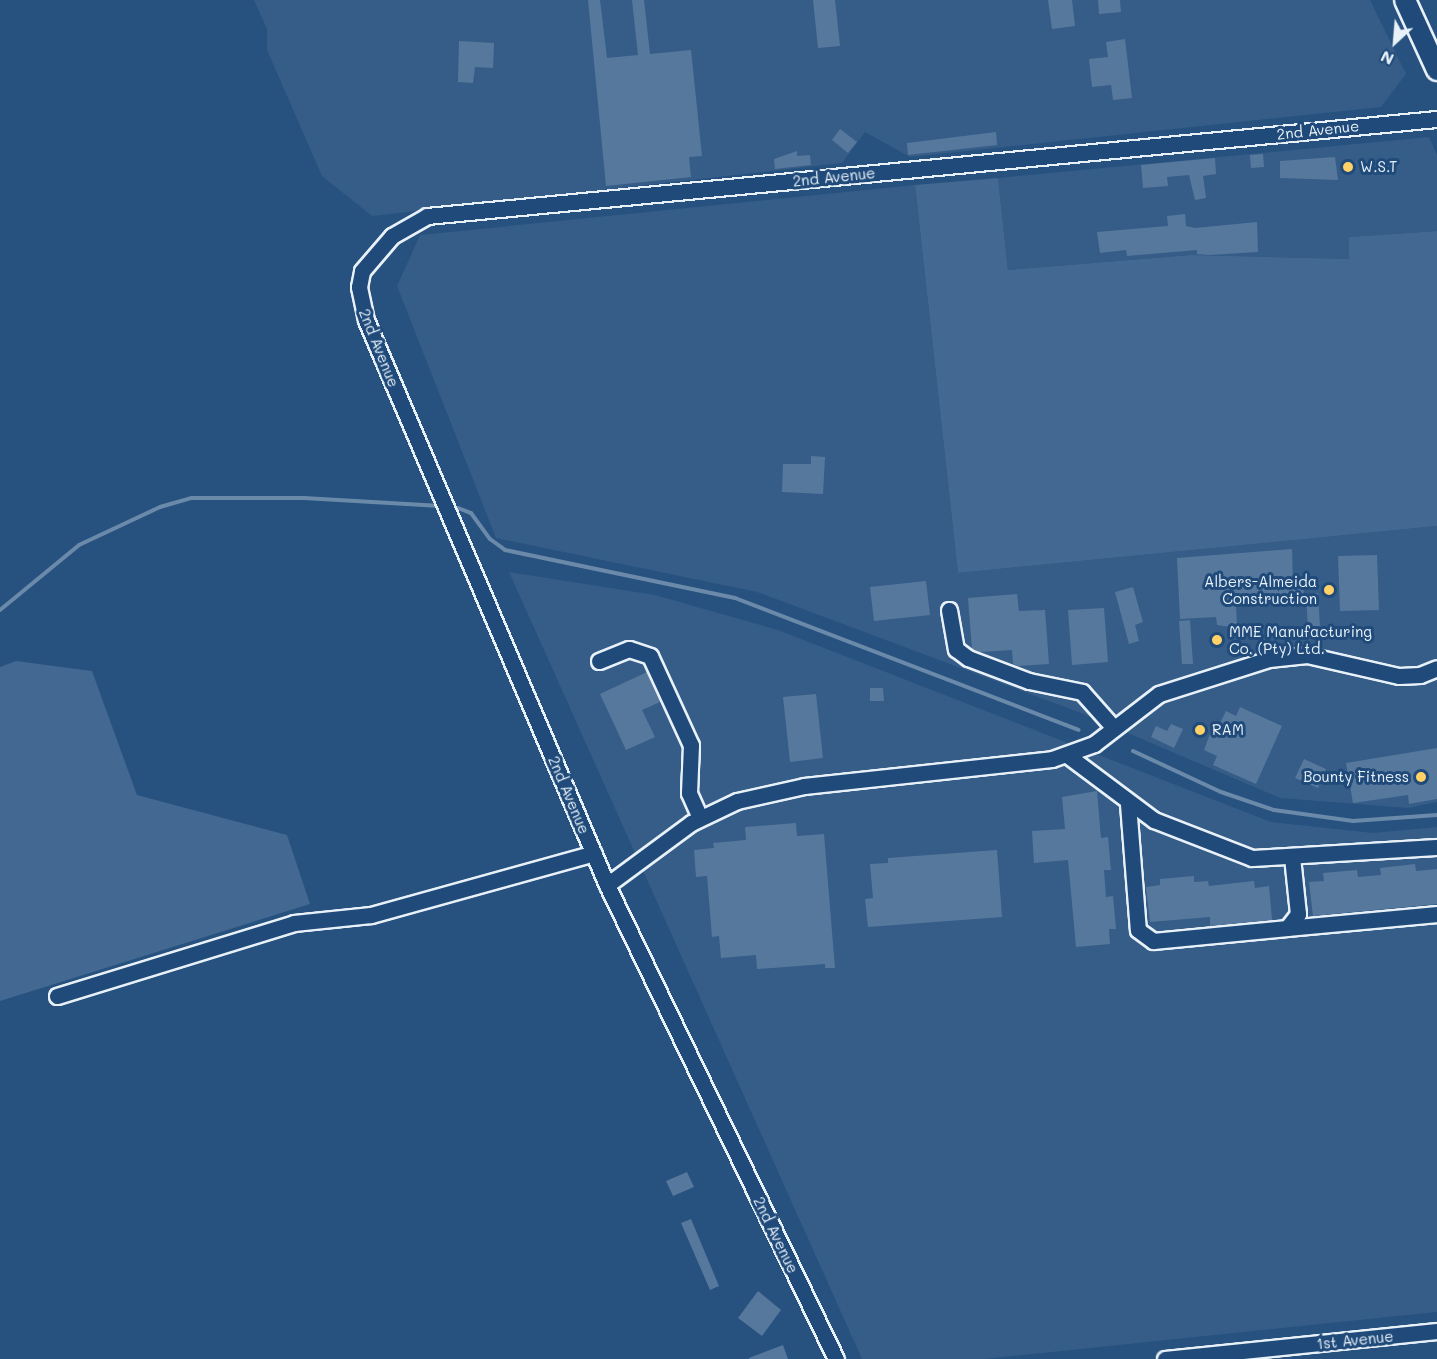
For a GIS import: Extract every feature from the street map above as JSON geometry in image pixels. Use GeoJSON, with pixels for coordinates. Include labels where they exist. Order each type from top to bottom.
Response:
{"type":"FeatureCollection","features":[{"type":"Feature","properties":{"kind":"main road"},"geometry":{"type":"LineString","coordinates":[[1405,0],[1437,70]]}},
{"type":"Feature","properties":{"kind":"street","name":"2nd Avenue"},"geometry":{"type":"LineString","coordinates":[[836,1359],[607,885],[366,320],[359,287],[362,271],[370,257],[392,236],[427,216],[1437,119]]}},
{"type":"Feature","properties":{"kind":"street"},"geometry":{"type":"LineString","coordinates":[[949,610],[956,649],[968,658],[1029,681],[1082,692],[1114,728]]}},
{"type":"Feature","properties":{"kind":"street"},"geometry":{"type":"LineString","coordinates":[[598,661],[629,649],[650,656],[691,745],[689,793],[699,818]]}},
{"type":"Feature","properties":{"kind":"street"},"geometry":{"type":"LineString","coordinates":[[607,885],[699,818],[737,801],[804,786],[982,769],[1074,752],[1114,728],[1159,694],[1290,655],[1327,658],[1399,676],[1420,675],[1437,668]]}},
{"type":"Feature","properties":{"kind":"street"},"geometry":{"type":"LineString","coordinates":[[1074,752],[1128,804],[1183,834],[1216,848],[1252,858],[1437,847]]}},
{"type":"Feature","properties":{"kind":"street"},"geometry":{"type":"LineString","coordinates":[[1128,804],[1138,930],[1152,941],[1437,914]]}},
{"type":"Feature","properties":{"kind":"street"},"geometry":{"type":"LineString","coordinates":[[57,996],[294,923],[371,915],[594,853]]}},
{"type":"Feature","properties":{"kind":"street"},"geometry":{"type":"LineString","coordinates":[[1287,928],[1298,914],[1292,857]]}},
{"type":"Feature","properties":{"kind":"street","name":"1st Avenue"},"geometry":{"type":"LineString","coordinates":[[1165,1359],[1437,1332]]}},
{"type":"Feature","properties":{"kind":"shaded area"},"geometry":{"type":"Polygon","coordinates":[[[254,0],[1370,0],[1406,74],[1381,107],[910,157],[865,132],[842,163],[372,216],[322,176],[267,50],[267,29],[254,0]]]}},
{"type":"Feature","properties":{"kind":"shaded area"},"geometry":{"type":"Polygon","coordinates":[[[1429,137],[1437,155],[1437,231],[1349,237],[1349,259],[1191,255],[1008,270],[998,178],[1429,137]]]}},
{"type":"Feature","properties":{"kind":"shaded area"},"geometry":{"type":"Polygon","coordinates":[[[998,178],[1008,270],[1191,255],[1349,259],[1349,237],[1437,231],[1437,526],[958,573],[915,185],[998,178]]]}},
{"type":"Feature","properties":{"kind":"shaded area"},"geometry":{"type":"Polygon","coordinates":[[[915,185],[958,573],[1437,526],[1437,802],[1408,808],[1280,798],[1081,713],[757,592],[496,538],[397,286],[420,235],[915,185]]]}},
{"type":"Feature","properties":{"kind":"shaded area"},"geometry":{"type":"Polygon","coordinates":[[[509,572],[655,595],[778,630],[1271,822],[1373,833],[1437,827],[1437,1312],[984,1359],[862,1359],[509,572]]]}},
{"type":"Feature","properties":{"kind":"shaded area"},"geometry":{"type":"Polygon","coordinates":[[[16,661],[92,671],[137,795],[287,835],[310,904],[0,1001],[0,667],[16,661]]]}},
{"type":"Feature","properties":{"kind":"building"},"geometry":{"type":"Polygon","coordinates":[[[588,0],[600,0],[607,58],[638,55],[632,0],[644,0],[650,54],[691,50],[702,156],[689,157],[691,177],[606,186],[588,0]]]}},
{"type":"Feature","properties":{"kind":"building"},"geometry":{"type":"Polygon","coordinates":[[[813,0],[835,0],[840,46],[818,48],[813,0]]]}},
{"type":"Feature","properties":{"kind":"building"},"geometry":{"type":"Polygon","coordinates":[[[1048,0],[1072,0],[1075,26],[1052,29],[1048,0]]]}},
{"type":"Feature","properties":{"kind":"building"},"geometry":{"type":"Polygon","coordinates":[[[1098,0],[1120,0],[1121,12],[1099,14],[1098,0]]]}},
{"type":"Feature","properties":{"kind":"building"},"geometry":{"type":"Polygon","coordinates":[[[1125,39],[1132,98],[1113,100],[1111,85],[1092,87],[1089,59],[1108,57],[1106,42],[1125,39]]]}},
{"type":"Feature","properties":{"kind":"building"},"geometry":{"type":"Polygon","coordinates":[[[459,41],[494,43],[493,68],[475,67],[473,83],[458,82],[459,41]]]}},
{"type":"Feature","properties":{"kind":"building"},"geometry":{"type":"Polygon","coordinates":[[[840,129],[857,142],[848,153],[832,140],[840,129]]]}},
{"type":"Feature","properties":{"kind":"building"},"geometry":{"type":"Polygon","coordinates":[[[996,132],[997,145],[908,155],[907,143],[996,132]]]}},
{"type":"Feature","properties":{"kind":"building"},"geometry":{"type":"Polygon","coordinates":[[[797,151],[797,156],[810,155],[811,165],[775,169],[774,159],[797,151]]]}},
{"type":"Feature","properties":{"kind":"building"},"geometry":{"type":"Polygon","coordinates":[[[1263,154],[1264,167],[1251,168],[1250,155],[1263,154]]]}},
{"type":"Feature","properties":{"kind":"building"},"geometry":{"type":"Polygon","coordinates":[[[1335,157],[1338,180],[1280,178],[1280,161],[1335,157]]]}},
{"type":"Feature","properties":{"kind":"building"},"geometry":{"type":"Polygon","coordinates":[[[1215,158],[1216,174],[1203,176],[1206,198],[1195,200],[1189,175],[1167,177],[1168,186],[1143,188],[1141,165],[1215,158]]]}},
{"type":"Feature","properties":{"kind":"building"},"geometry":{"type":"Polygon","coordinates":[[[1185,214],[1186,226],[1195,228],[1257,222],[1258,252],[1209,255],[1197,254],[1197,250],[1127,256],[1126,250],[1100,253],[1097,232],[1168,226],[1167,216],[1185,214]]]}},
{"type":"Feature","properties":{"kind":"building"},"geometry":{"type":"Polygon","coordinates":[[[811,456],[825,457],[823,494],[782,492],[783,464],[811,464],[811,456]]]}},
{"type":"Feature","properties":{"kind":"building"},"geometry":{"type":"Polygon","coordinates":[[[1292,549],[1293,580],[1303,579],[1304,600],[1236,604],[1237,628],[1217,625],[1216,617],[1180,619],[1177,558],[1292,549]]]}},
{"type":"Feature","properties":{"kind":"building"},"geometry":{"type":"Polygon","coordinates":[[[1377,555],[1379,610],[1340,611],[1338,556],[1377,555]]]}},
{"type":"Feature","properties":{"kind":"building"},"geometry":{"type":"Polygon","coordinates":[[[926,581],[930,615],[874,621],[870,587],[926,581]]]}},
{"type":"Feature","properties":{"kind":"building"},"geometry":{"type":"Polygon","coordinates":[[[1133,587],[1143,622],[1135,625],[1139,641],[1129,644],[1115,592],[1133,587]]]}},
{"type":"Feature","properties":{"kind":"building"},"geometry":{"type":"Polygon","coordinates":[[[1318,593],[1320,626],[1308,627],[1306,594],[1318,593]]]}},
{"type":"Feature","properties":{"kind":"building"},"geometry":{"type":"Polygon","coordinates":[[[1017,594],[1019,611],[1045,610],[1049,664],[1018,666],[1013,664],[1012,650],[980,652],[972,649],[968,598],[1017,594]]]}},
{"type":"Feature","properties":{"kind":"building"},"geometry":{"type":"Polygon","coordinates":[[[1104,608],[1108,662],[1072,665],[1068,610],[1104,608]]]}},
{"type":"Feature","properties":{"kind":"building"},"geometry":{"type":"Polygon","coordinates":[[[1190,620],[1193,664],[1182,664],[1179,621],[1190,620]]]}},
{"type":"Feature","properties":{"kind":"building"},"geometry":{"type":"Polygon","coordinates":[[[647,672],[660,702],[642,710],[655,737],[626,750],[600,694],[647,672]]]}},
{"type":"Feature","properties":{"kind":"building"},"geometry":{"type":"Polygon","coordinates":[[[870,688],[883,688],[884,701],[870,701],[870,688]]]}},
{"type":"Feature","properties":{"kind":"building"},"geometry":{"type":"Polygon","coordinates":[[[816,694],[823,758],[790,762],[783,697],[816,694]]]}},
{"type":"Feature","properties":{"kind":"building"},"geometry":{"type":"Polygon","coordinates":[[[1240,707],[1282,726],[1256,784],[1213,765],[1217,756],[1204,750],[1214,723],[1219,725],[1226,711],[1236,716],[1240,707]]]}},
{"type":"Feature","properties":{"kind":"building"},"geometry":{"type":"Polygon","coordinates":[[[1171,724],[1183,729],[1174,748],[1151,737],[1156,726],[1167,731],[1171,724]]]}},
{"type":"Feature","properties":{"kind":"building"},"geometry":{"type":"Polygon","coordinates":[[[1437,748],[1437,799],[1409,804],[1408,795],[1353,803],[1346,763],[1437,748]]]}},
{"type":"Feature","properties":{"kind":"building"},"geometry":{"type":"Polygon","coordinates":[[[1304,759],[1326,769],[1318,788],[1295,778],[1304,759]]]}},
{"type":"Feature","properties":{"kind":"building"},"geometry":{"type":"Polygon","coordinates":[[[1097,791],[1101,838],[1108,837],[1111,870],[1104,870],[1106,897],[1113,896],[1116,929],[1109,929],[1110,944],[1076,947],[1068,860],[1034,863],[1032,831],[1065,829],[1062,797],[1097,791]]]}},
{"type":"Feature","properties":{"kind":"building"},"geometry":{"type":"Polygon","coordinates":[[[796,823],[797,836],[824,834],[835,968],[825,968],[825,964],[757,969],[756,955],[721,958],[719,936],[712,937],[707,876],[696,877],[694,850],[714,848],[713,843],[746,840],[745,827],[796,823]]]}},
{"type":"Feature","properties":{"kind":"building"},"geometry":{"type":"Polygon","coordinates":[[[997,850],[1002,917],[868,927],[865,899],[873,898],[870,864],[888,863],[888,858],[997,850]]]}},
{"type":"Feature","properties":{"kind":"building"},"geometry":{"type":"Polygon","coordinates":[[[1415,864],[1416,871],[1437,869],[1437,904],[1313,916],[1309,882],[1324,881],[1323,873],[1357,870],[1358,877],[1381,875],[1380,868],[1415,864]]]}},
{"type":"Feature","properties":{"kind":"building"},"geometry":{"type":"Polygon","coordinates":[[[1194,876],[1194,882],[1208,881],[1209,886],[1254,881],[1255,888],[1269,886],[1272,920],[1210,926],[1210,917],[1150,922],[1146,887],[1160,885],[1160,879],[1194,876]]]}},
{"type":"Feature","properties":{"kind":"building"},"geometry":{"type":"Polygon","coordinates":[[[687,1172],[694,1187],[673,1196],[666,1181],[687,1172]]]}},
{"type":"Feature","properties":{"kind":"building"},"geometry":{"type":"Polygon","coordinates":[[[691,1219],[719,1286],[710,1290],[681,1223],[691,1219]]]}},
{"type":"Feature","properties":{"kind":"building"},"geometry":{"type":"Polygon","coordinates":[[[758,1291],[781,1310],[762,1336],[738,1318],[758,1291]]]}},
{"type":"Feature","properties":{"kind":"building"},"geometry":{"type":"Polygon","coordinates":[[[783,1345],[788,1359],[749,1359],[749,1358],[783,1345]]]}},
{"type":"Feature","properties":{"kind":"waterway"},"geometry":{"type":"LineString","coordinates":[[0,610],[79,545],[160,507],[192,498],[304,498],[441,506]]}},
{"type":"Feature","properties":{"kind":"waterway"},"geometry":{"type":"LineString","coordinates":[[458,508],[471,513],[490,539],[505,550],[735,598],[1078,730]]}},
{"type":"Feature","properties":{"kind":"waterway"},"geometry":{"type":"LineString","coordinates":[[1133,751],[1221,792],[1274,810],[1353,821],[1437,815]]}},
{"type":"Feature","properties":{"kind":"place","name":"W.S.T"},"geometry":{"type":"Point","coordinates":[1348,167]}},
{"type":"Feature","properties":{"kind":"place","name":"Albers-Almeida Construction"},"geometry":{"type":"Point","coordinates":[1329,590]}},
{"type":"Feature","properties":{"kind":"place","name":"MME Manufacturing Co. (Pty) Ltd."},"geometry":{"type":"Point","coordinates":[1217,640]}},
{"type":"Feature","properties":{"kind":"place","name":"RAM"},"geometry":{"type":"Point","coordinates":[1200,730]}},
{"type":"Feature","properties":{"kind":"place","name":"Bounty Fitness"},"geometry":{"type":"Point","coordinates":[1421,777]}}]}
